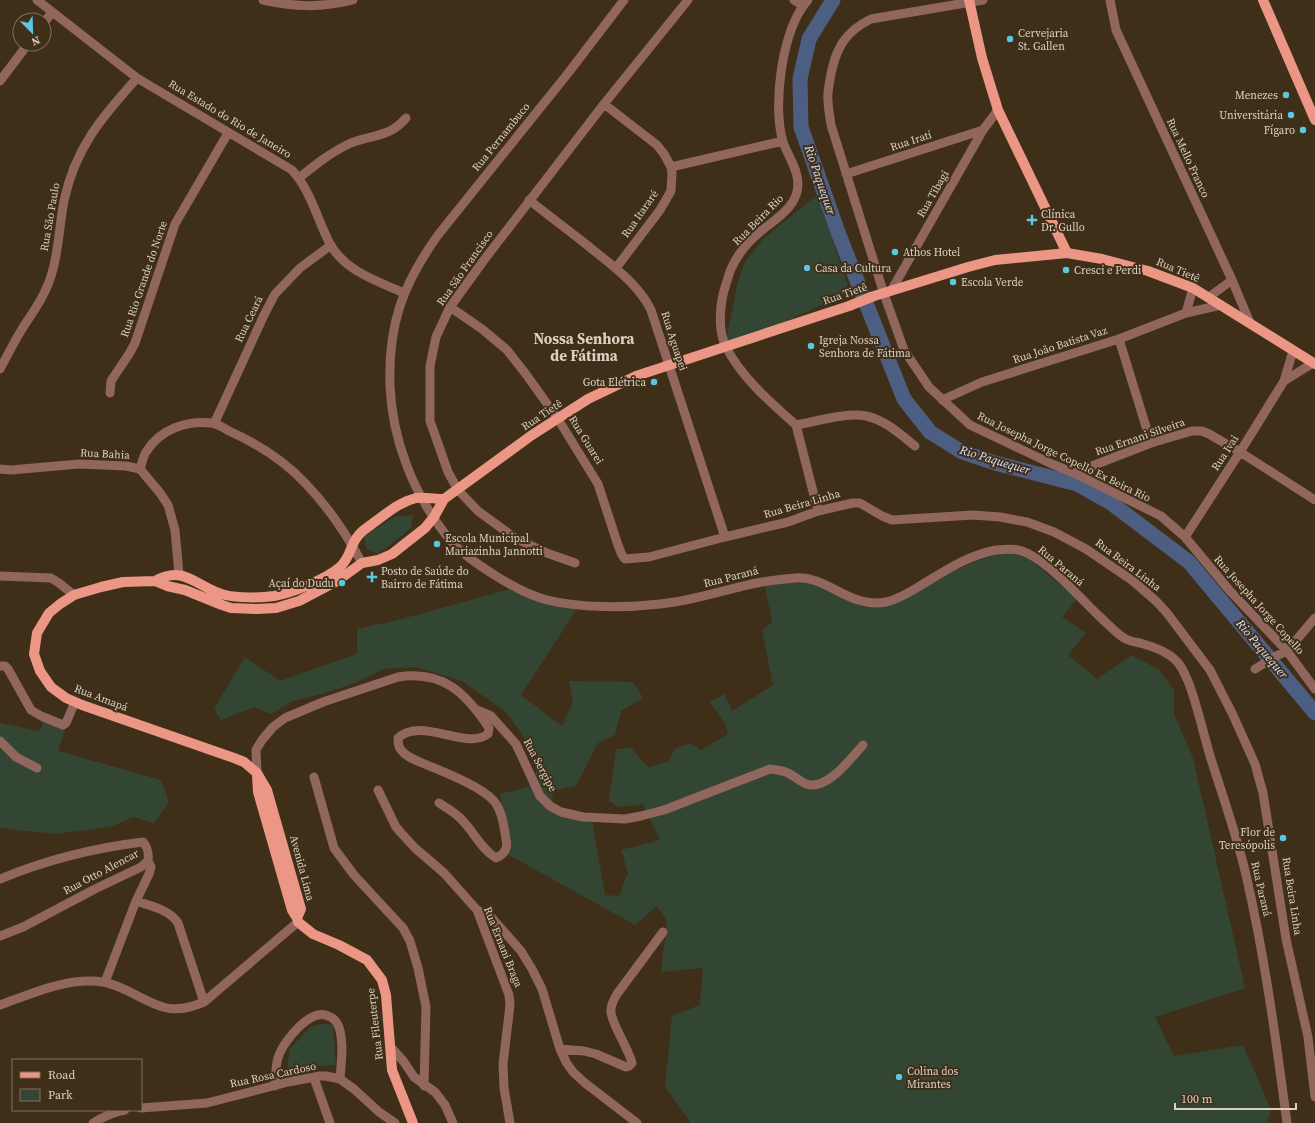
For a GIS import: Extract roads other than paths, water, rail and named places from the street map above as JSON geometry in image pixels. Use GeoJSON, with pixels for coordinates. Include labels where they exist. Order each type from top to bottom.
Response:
{"type":"FeatureCollection","features":[{"type":"Feature","properties":{"kind":"main road"},"geometry":{"type":"LineString","coordinates":[[1263,0],[1315,120]]}},
{"type":"Feature","properties":{"kind":"main road"},"geometry":{"type":"LineString","coordinates":[[969,1],[982,58],[998,110],[1067,253]]}},
{"type":"Feature","properties":{"kind":"main road","name":"Rua Tietê"},"geometry":{"type":"LineString","coordinates":[[362,563],[378,560],[392,554],[425,528],[434,517],[444,499],[532,435],[588,399],[612,386],[636,376],[883,294],[995,260],[1067,253],[1102,258],[1148,271],[1193,288],[1314,363]]}},
{"type":"Feature","properties":{"kind":"main road"},"geometry":{"type":"LineString","coordinates":[[335,577],[340,567],[348,558],[358,536],[394,508],[411,500],[422,498],[444,499]]}},
{"type":"Feature","properties":{"kind":"main road"},"geometry":{"type":"LineString","coordinates":[[178,574],[225,595],[260,598],[293,591],[335,577],[362,563]]}},
{"type":"Feature","properties":{"kind":"main road","name":"Rua Amapá"},"geometry":{"type":"LineString","coordinates":[[154,581],[167,575],[178,574]]}},
{"type":"Feature","properties":{"kind":"main road","name":"Rua Amapá"},"geometry":{"type":"LineString","coordinates":[[257,773],[244,762],[234,758],[66,698],[50,686],[40,671],[34,654],[37,633],[49,613],[60,604],[74,596],[101,587],[123,582],[154,581],[185,590],[231,608],[257,609],[276,608],[299,601],[335,577]]}},
{"type":"Feature","properties":{"kind":"main road"},"geometry":{"type":"LineString","coordinates":[[185,590],[190,579]]}},
{"type":"Feature","properties":{"kind":"main road"},"geometry":{"type":"LineString","coordinates":[[222,605],[225,595]]}},
{"type":"Feature","properties":{"kind":"main road"},"geometry":{"type":"LineString","coordinates":[[274,596],[276,608]]}},
{"type":"Feature","properties":{"kind":"main road","name":"Avenida Lima"},"geometry":{"type":"LineString","coordinates":[[257,773],[267,790],[284,846],[301,909],[297,920]]}},
{"type":"Feature","properties":{"kind":"main road","name":"Avenida Lima"},"geometry":{"type":"LineString","coordinates":[[257,773],[258,792],[292,910],[297,920]]}},
{"type":"Feature","properties":{"kind":"main road"},"geometry":{"type":"LineString","coordinates":[[274,849],[284,846]]}},
{"type":"Feature","properties":{"kind":"main road","name":"Rua Fileuterpe"},"geometry":{"type":"LineString","coordinates":[[297,920],[313,934],[367,960],[382,980],[386,995],[392,1070],[413,1123]]}},
{"type":"Feature","properties":{"kind":"street","name":"Rua Estado do Rio de Janeiro"},"geometry":{"type":"LineString","coordinates":[[37,0],[137,78],[292,170],[299,178],[315,207],[331,245],[347,263],[362,274],[404,292]]}},
{"type":"Feature","properties":{"kind":"street"},"geometry":{"type":"LineString","coordinates":[[263,0],[279,4],[304,7],[323,6],[353,0]]}},
{"type":"Feature","properties":{"kind":"street","name":"Rua Pernambuco"},"geometry":{"type":"LineString","coordinates":[[422,498],[410,474],[396,433],[391,405],[390,373],[393,326],[404,292],[426,252],[438,235],[565,77],[624,0]]}},
{"type":"Feature","properties":{"kind":"street","name":"Rua São Francisco"},"geometry":{"type":"LineString","coordinates":[[575,563],[547,553],[515,538],[478,511],[458,490],[448,472],[430,421],[430,366],[436,337],[450,307],[529,200],[688,0]]}},
{"type":"Feature","properties":{"kind":"street"},"geometry":{"type":"LineString","coordinates":[[794,0],[805,3]]}},
{"type":"Feature","properties":{"kind":"street","name":"Rua Josepha Jorge Copello Ex Beira Rio"},"geometry":{"type":"LineString","coordinates":[[983,0],[969,1],[871,19],[861,24],[850,33],[839,47],[833,63],[828,100],[831,125],[883,294],[904,350],[929,387],[970,425],[1074,473],[1161,516],[1185,537]]}},
{"type":"Feature","properties":{"kind":"street","name":"Rua Mello Franco"},"geometry":{"type":"LineString","coordinates":[[1110,0],[1116,30],[1232,280],[1250,323]]}},
{"type":"Feature","properties":{"kind":"street","name":"Rua Beira Rio"},"geometry":{"type":"LineString","coordinates":[[796,425],[752,384],[725,346],[720,316],[723,292],[732,267],[742,251],[759,233],[787,211],[796,196],[798,184],[794,168],[783,141],[780,118],[780,75],[791,30],[805,3]]}},
{"type":"Feature","properties":{"kind":"street"},"geometry":{"type":"LineString","coordinates":[[0,81],[22,52]]}},
{"type":"Feature","properties":{"kind":"street","name":"Rua São Paulo"},"geometry":{"type":"LineString","coordinates":[[0,369],[21,330],[40,302],[50,281],[55,264],[64,202],[70,176],[81,150],[94,129],[137,78]]}},
{"type":"Feature","properties":{"kind":"street"},"geometry":{"type":"LineString","coordinates":[[604,104],[657,146],[664,154],[671,167],[783,141]]}},
{"type":"Feature","properties":{"kind":"street","name":"Rua Tibagi"},"geometry":{"type":"LineString","coordinates":[[883,294],[983,130],[998,110]]}},
{"type":"Feature","properties":{"kind":"street"},"geometry":{"type":"LineString","coordinates":[[299,178],[333,152],[352,143],[391,132],[406,118]]}},
{"type":"Feature","properties":{"kind":"street","name":"Rua Iratí"},"geometry":{"type":"LineString","coordinates":[[846,174],[983,130]]}},
{"type":"Feature","properties":{"kind":"street","name":"Rua Rio Grande do Norte"},"geometry":{"type":"LineString","coordinates":[[110,393],[111,381],[135,343],[175,224],[228,132]]}},
{"type":"Feature","properties":{"kind":"street","name":"Rua Itararé"},"geometry":{"type":"LineString","coordinates":[[616,268],[660,210],[670,191],[672,178],[671,167]]}},
{"type":"Feature","properties":{"kind":"street","name":"Rua Aguapei"},"geometry":{"type":"LineString","coordinates":[[529,200],[616,268],[641,293],[646,301],[651,310],[725,536]]}},
{"type":"Feature","properties":{"kind":"street","name":"Rua Ceará"},"geometry":{"type":"LineString","coordinates":[[214,424],[275,294],[300,268],[331,245]]}},
{"type":"Feature","properties":{"kind":"street"},"geometry":{"type":"LineString","coordinates":[[1209,297],[1232,280]]}},
{"type":"Feature","properties":{"kind":"street"},"geometry":{"type":"LineString","coordinates":[[1186,313],[1193,288]]}},
{"type":"Feature","properties":{"kind":"street","name":"Rua João Batista Vaz"},"geometry":{"type":"LineString","coordinates":[[942,400],[982,382],[1119,339],[1186,313],[1222,305]]}},
{"type":"Feature","properties":{"kind":"street","name":"Rua Guarei"},"geometry":{"type":"LineString","coordinates":[[450,307],[507,350],[558,418],[598,484],[622,555]]}},
{"type":"Feature","properties":{"kind":"street"},"geometry":{"type":"LineString","coordinates":[[1119,339],[1151,443]]}},
{"type":"Feature","properties":{"kind":"street","name":"Rua Ivai"},"geometry":{"type":"LineString","coordinates":[[1185,537],[1284,380],[1293,351]]}},
{"type":"Feature","properties":{"kind":"street","name":"Rua Ivai"},"geometry":{"type":"LineString","coordinates":[[1284,380],[1314,363]]}},
{"type":"Feature","properties":{"kind":"street"},"geometry":{"type":"LineString","coordinates":[[818,511],[796,425],[851,415],[864,415],[887,425],[915,446]]}},
{"type":"Feature","properties":{"kind":"street"},"geometry":{"type":"LineString","coordinates":[[140,469],[146,453],[152,444],[163,434],[177,427],[194,423],[214,424],[243,437],[270,452],[305,482],[328,509],[353,546],[362,563]]}},
{"type":"Feature","properties":{"kind":"street","name":"Rua Ernani Silveira"},"geometry":{"type":"LineString","coordinates":[[1074,473],[1151,443],[1192,431],[1202,432],[1209,434],[1240,452],[1315,500]]}},
{"type":"Feature","properties":{"kind":"street","name":"Rua Bahia"},"geometry":{"type":"LineString","coordinates":[[0,469],[11,470],[79,464],[126,466],[140,469],[168,505],[175,530],[178,574]]}},
{"type":"Feature","properties":{"kind":"street","name":"Rua Paraná"},"geometry":{"type":"LineString","coordinates":[[422,498],[447,537],[474,562],[519,590],[549,600],[583,605],[620,606],[662,604],[705,596],[762,582],[801,577],[816,580],[846,596],[867,602],[888,602],[913,590],[961,562],[988,552],[1018,549],[1031,555],[1055,573],[1126,640],[1162,651],[1181,665],[1196,700],[1208,747],[1245,870],[1278,1045],[1287,1123]]}},
{"type":"Feature","properties":{"kind":"street","name":"Rua Beira Linha"},"geometry":{"type":"LineString","coordinates":[[622,555],[625,559],[649,557],[725,536],[788,522],[818,511],[853,503],[860,503],[892,520],[973,515],[1000,517],[1027,522],[1054,532],[1086,549],[1133,582],[1167,613],[1210,670],[1232,712],[1255,764],[1262,793],[1286,939],[1308,1037],[1315,1097]]}},
{"type":"Feature","properties":{"kind":"street","name":"Rua Josepha Jorge Copello"},"geometry":{"type":"LineString","coordinates":[[1185,537],[1230,591],[1286,652],[1315,689]]}},
{"type":"Feature","properties":{"kind":"street"},"geometry":{"type":"LineString","coordinates":[[0,576],[51,578],[74,596]]}},
{"type":"Feature","properties":{"kind":"street"},"geometry":{"type":"LineString","coordinates":[[1255,669],[1276,656],[1286,652],[1315,618]]}},
{"type":"Feature","properties":{"kind":"street"},"geometry":{"type":"LineString","coordinates":[[0,666],[5,666],[8,669],[28,707],[42,716],[63,725],[66,723],[75,702]]}},
{"type":"Feature","properties":{"kind":"street","name":"Rua Sergipe"},"geometry":{"type":"LineString","coordinates":[[257,773],[256,750],[273,726],[285,718],[329,700],[398,677],[409,675],[423,676],[442,681],[469,700],[477,710],[491,716],[516,744],[540,796],[550,806],[560,812],[583,817],[625,819],[642,816],[664,810],[770,769],[784,770],[805,784],[812,785],[825,782],[841,770],[863,745]]}},
{"type":"Feature","properties":{"kind":"street"},"geometry":{"type":"LineString","coordinates":[[439,803],[462,819],[489,854],[496,858],[506,851],[507,841],[502,818],[494,802],[486,795],[456,777],[409,757],[398,745],[398,738],[403,734],[419,730],[472,739],[482,739],[488,734],[489,728],[477,710]]}},
{"type":"Feature","properties":{"kind":"street"},"geometry":{"type":"LineString","coordinates":[[0,741],[16,757],[37,768]]}},
{"type":"Feature","properties":{"kind":"street"},"geometry":{"type":"LineString","coordinates":[[314,777],[334,848],[354,875],[403,928],[410,941],[418,968],[426,1007],[424,1086]]}},
{"type":"Feature","properties":{"kind":"street","name":"Rua Ernani Braga"},"geometry":{"type":"LineString","coordinates":[[378,790],[396,827],[415,848],[444,873],[477,910],[509,996],[510,1005],[504,1064],[504,1088],[510,1123]]}},
{"type":"Feature","properties":{"kind":"street","name":"Rua Otto Alencar"},"geometry":{"type":"LineString","coordinates":[[0,879],[35,865],[108,846],[143,842],[147,847],[149,855],[148,861],[141,866],[23,927],[0,936]]}},
{"type":"Feature","properties":{"kind":"street"},"geometry":{"type":"LineString","coordinates":[[105,982],[136,901],[149,874],[151,867],[148,861]]}},
{"type":"Feature","properties":{"kind":"street"},"geometry":{"type":"LineString","coordinates":[[136,901],[169,913],[174,917],[178,923],[204,1002]]}},
{"type":"Feature","properties":{"kind":"street"},"geometry":{"type":"LineString","coordinates":[[477,910],[491,917],[521,950],[542,989],[560,1049],[566,1062],[585,1083],[637,1123]]}},
{"type":"Feature","properties":{"kind":"street"},"geometry":{"type":"LineString","coordinates":[[0,1005],[57,985],[87,980],[105,982],[117,986],[158,1006],[169,1009],[183,1009],[204,1002],[297,920]]}},
{"type":"Feature","properties":{"kind":"street"},"geometry":{"type":"LineString","coordinates":[[560,1049],[584,1051],[596,1054],[626,1067],[632,1063],[629,1053],[612,1018],[612,1004],[617,994],[663,932]]}},
{"type":"Feature","properties":{"kind":"street"},"geometry":{"type":"LineString","coordinates":[[275,1086],[279,1055],[286,1042],[308,1019],[325,1014],[337,1023],[339,1029],[341,1055],[340,1079]]}},
{"type":"Feature","properties":{"kind":"street"},"geometry":{"type":"LineString","coordinates":[[390,1046],[404,1062],[414,1077],[424,1086],[435,1092],[442,1101],[453,1123]]}},
{"type":"Feature","properties":{"kind":"street","name":"Rua Rosa Cardoso"},"geometry":{"type":"LineString","coordinates":[[142,1108],[207,1103],[320,1076],[340,1079],[354,1089],[378,1112],[395,1123]]}},
{"type":"Feature","properties":{"kind":"street"},"geometry":{"type":"LineString","coordinates":[[314,1078],[330,1123]]}},
{"type":"Feature","properties":{"kind":"street"},"geometry":{"type":"LineString","coordinates":[[93,1123],[102,1117],[117,1111]]}},
{"type":"Feature","properties":{"kind":"waterway","name":"Rio Paquequer"},"geometry":{"type":"LineString","coordinates":[[833,0],[809,39],[800,79],[801,127],[839,235],[904,399],[930,432],[962,452],[995,463],[1077,484],[1111,503],[1189,562],[1315,713]]}},
{"type":"Feature","properties":{"kind":"place","name":"Cervejaria St. Gallen"},"geometry":{"type":"Point","coordinates":[1010,39]}},
{"type":"Feature","properties":{"kind":"place","name":"Menezes"},"geometry":{"type":"Point","coordinates":[1286,95]}},
{"type":"Feature","properties":{"kind":"place","name":"Universitária"},"geometry":{"type":"Point","coordinates":[1291,115]}},
{"type":"Feature","properties":{"kind":"place","name":"Fígaro"},"geometry":{"type":"Point","coordinates":[1303,130]}},
{"type":"Feature","properties":{"kind":"place","name":"Clínica Dr. Gullo"},"geometry":{"type":"Point","coordinates":[1032,220]}},
{"type":"Feature","properties":{"kind":"place","name":"Athos Hotel"},"geometry":{"type":"Point","coordinates":[895,252]}},
{"type":"Feature","properties":{"kind":"place","name":"Casa da Cultura"},"geometry":{"type":"Point","coordinates":[807,268]}},
{"type":"Feature","properties":{"kind":"place","name":"Cresci e Perdi"},"geometry":{"type":"Point","coordinates":[1066,270]}},
{"type":"Feature","properties":{"kind":"place","name":"Escola Verde"},"geometry":{"type":"Point","coordinates":[953,282]}},
{"type":"Feature","properties":{"kind":"place","name":"Igreja Nossa Senhora de Fátima"},"geometry":{"type":"Point","coordinates":[811,346]}},
{"type":"Feature","properties":{"kind":"place","name":"Gota Elétrica"},"geometry":{"type":"Point","coordinates":[654,382]}},
{"type":"Feature","properties":{"kind":"place","name":"Escola Municipal Mariazinha Jannotti"},"geometry":{"type":"Point","coordinates":[437,544]}},
{"type":"Feature","properties":{"kind":"place","name":"Posto de Saúde do Bairro de Fátima"},"geometry":{"type":"Point","coordinates":[372,577]}},
{"type":"Feature","properties":{"kind":"place","name":"Açaí do Dudu"},"geometry":{"type":"Point","coordinates":[342,583]}},
{"type":"Feature","properties":{"kind":"place","name":"Flor de Teresópolis"},"geometry":{"type":"Point","coordinates":[1283,838]}},
{"type":"Feature","properties":{"kind":"place","name":"Colina dos Mirantes"},"geometry":{"type":"Point","coordinates":[899,1077]}},
{"type":"Feature","properties":{"kind":"district","name":"Nossa Senhora de Fátima"},"geometry":{"type":"Point","coordinates":[584,346]}}]}
